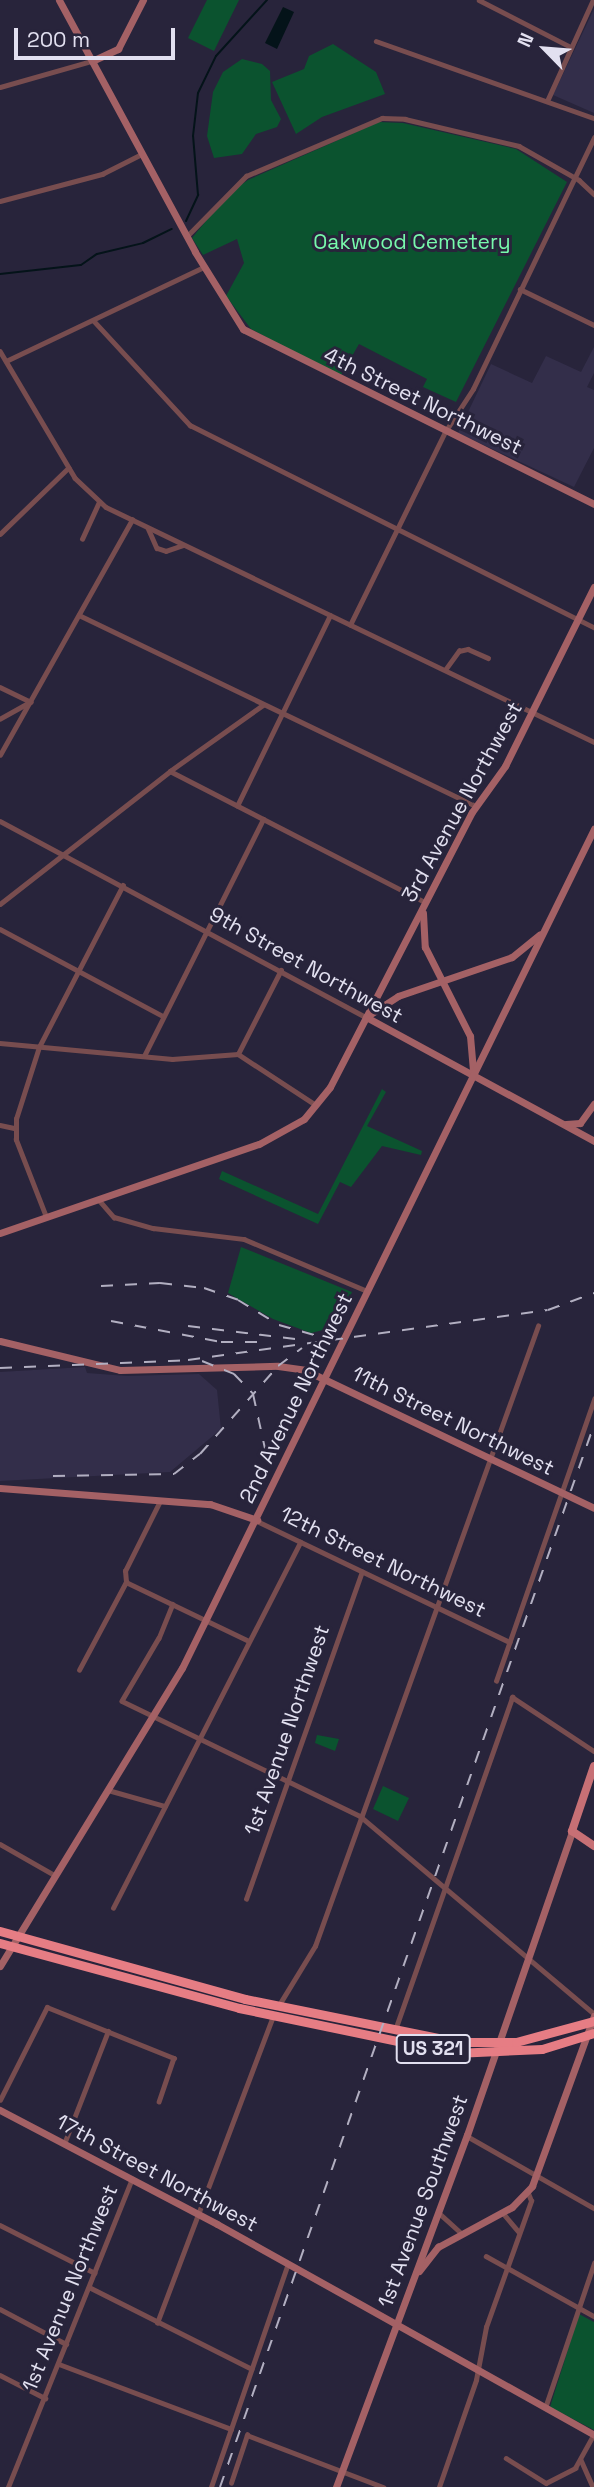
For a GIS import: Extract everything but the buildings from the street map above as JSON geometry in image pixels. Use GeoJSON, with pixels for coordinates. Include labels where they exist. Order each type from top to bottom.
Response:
{"type":"FeatureCollection","features":[{"type":"Feature","properties":{"kind":"highway","name":"US 321"},"geometry":{"type":"LineString","coordinates":[[0,1931],[275,2011],[458,2042],[506,2043],[542,2038],[594,2017]]}},
{"type":"Feature","properties":{"kind":"highway","name":"US 321"},"geometry":{"type":"LineString","coordinates":[[0,1942],[408,2045],[484,2055],[542,2049],[594,2033]]}},
{"type":"Feature","properties":{"kind":"main road"},"geometry":{"type":"LineString","coordinates":[[59,0],[204,267]]}},
{"type":"Feature","properties":{"kind":"main road"},"geometry":{"type":"LineString","coordinates":[[92,61],[118,49],[143,0]]}},
{"type":"Feature","properties":{"kind":"main road","name":"4th Street Northwest"},"geometry":{"type":"LineString","coordinates":[[204,267],[240,326],[445,432],[594,504]]}},
{"type":"Feature","properties":{"kind":"main road","name":"3rd Avenue Northwest"},"geometry":{"type":"LineString","coordinates":[[0,1233],[260,1144],[293,1127],[316,1105],[366,1017],[475,806],[505,766],[594,587]]}},
{"type":"Feature","properties":{"kind":"main road","name":"2nd Avenue Northwest"},"geometry":{"type":"LineString","coordinates":[[0,1966],[155,1717],[207,1620],[327,1380],[367,1291],[594,829]]}},
{"type":"Feature","properties":{"kind":"main road"},"geometry":{"type":"LineString","coordinates":[[426,902],[422,936],[470,1036],[473,1074]]}},
{"type":"Feature","properties":{"kind":"main road"},"geometry":{"type":"LineString","coordinates":[[366,1017],[391,1000],[512,957],[544,928]]}},
{"type":"Feature","properties":{"kind":"main road","name":"9th Street Northwest"},"geometry":{"type":"LineString","coordinates":[[366,1017],[594,1140]]}},
{"type":"Feature","properties":{"kind":"main road"},"geometry":{"type":"LineString","coordinates":[[566,1124],[580,1123],[594,1104]]}},
{"type":"Feature","properties":{"kind":"main road"},"geometry":{"type":"LineString","coordinates":[[581,1133],[594,1104]]}},
{"type":"Feature","properties":{"kind":"main road","name":"11th Street Northwest"},"geometry":{"type":"LineString","coordinates":[[0,1341],[120,1370],[278,1366],[304,1370],[594,1508]]}},
{"type":"Feature","properties":{"kind":"main road","name":"12th Street Northwest"},"geometry":{"type":"LineString","coordinates":[[0,1488],[220,1506],[257,1520]]}},
{"type":"Feature","properties":{"kind":"main road","name":"1st Avenue Southwest"},"geometry":{"type":"LineString","coordinates":[[336,2487],[467,2135],[594,1766]]}},
{"type":"Feature","properties":{"kind":"main road"},"geometry":{"type":"LineString","coordinates":[[572,1831],[594,1846]]}},
{"type":"Feature","properties":{"kind":"main road"},"geometry":{"type":"LineString","coordinates":[[409,2291],[433,2251],[460,2232],[502,2212],[528,2193],[537,2176],[594,2017]]}},
{"type":"Feature","properties":{"kind":"main road","name":"17th Street Northwest"},"geometry":{"type":"LineString","coordinates":[[0,2110],[196,2213],[478,2373],[594,2435]]}},
{"type":"Feature","properties":{"kind":"street"},"geometry":{"type":"LineString","coordinates":[[479,0],[571,47]]}},
{"type":"Feature","properties":{"kind":"street"},"geometry":{"type":"LineString","coordinates":[[548,99],[593,0]]}},
{"type":"Feature","properties":{"kind":"street"},"geometry":{"type":"LineString","coordinates":[[376,41],[548,99],[594,118]]}},
{"type":"Feature","properties":{"kind":"street"},"geometry":{"type":"LineString","coordinates":[[0,87],[92,61]]}},
{"type":"Feature","properties":{"kind":"street"},"geometry":{"type":"LineString","coordinates":[[187,236],[211,208],[246,176],[382,118],[405,119],[509,143],[575,178],[594,194]]}},
{"type":"Feature","properties":{"kind":"street"},"geometry":{"type":"LineString","coordinates":[[350,625],[445,432],[473,389],[594,138]]}},
{"type":"Feature","properties":{"kind":"street"},"geometry":{"type":"LineString","coordinates":[[0,201],[96,176],[142,154]]}},
{"type":"Feature","properties":{"kind":"street"},"geometry":{"type":"LineString","coordinates":[[6,361],[204,267]]}},
{"type":"Feature","properties":{"kind":"street"},"geometry":{"type":"LineString","coordinates":[[520,289],[594,325]]}},
{"type":"Feature","properties":{"kind":"street"},"geometry":{"type":"LineString","coordinates":[[94,320],[190,425],[594,627]]}},
{"type":"Feature","properties":{"kind":"street"},"geometry":{"type":"LineString","coordinates":[[0,351],[68,468],[99,502],[594,742]]}},
{"type":"Feature","properties":{"kind":"street"},"geometry":{"type":"LineString","coordinates":[[0,534],[68,468]]}},
{"type":"Feature","properties":{"kind":"street"},"geometry":{"type":"LineString","coordinates":[[82,539],[99,502]]}},
{"type":"Feature","properties":{"kind":"street"},"geometry":{"type":"LineString","coordinates":[[0,755],[132,520]]}},
{"type":"Feature","properties":{"kind":"street"},"geometry":{"type":"LineString","coordinates":[[148,527],[157,548],[166,551],[184,545]]}},
{"type":"Feature","properties":{"kind":"street"},"geometry":{"type":"LineString","coordinates":[[79,615],[475,806]]}},
{"type":"Feature","properties":{"kind":"street"},"geometry":{"type":"LineString","coordinates":[[237,806],[330,615]]}},
{"type":"Feature","properties":{"kind":"street"},"geometry":{"type":"LineString","coordinates":[[445,670],[459,651],[468,649],[488,658]]}},
{"type":"Feature","properties":{"kind":"street"},"geometry":{"type":"LineString","coordinates":[[0,687],[31,702]]}},
{"type":"Feature","properties":{"kind":"street"},"geometry":{"type":"LineString","coordinates":[[0,719],[31,702]]}},
{"type":"Feature","properties":{"kind":"street"},"geometry":{"type":"LineString","coordinates":[[0,904],[170,771],[264,705]]}},
{"type":"Feature","properties":{"kind":"street"},"geometry":{"type":"LineString","coordinates":[[170,771],[426,902]]}},
{"type":"Feature","properties":{"kind":"street"},"geometry":{"type":"LineString","coordinates":[[144,1056],[263,819]]}},
{"type":"Feature","properties":{"kind":"street","name":"9th Street Northwest"},"geometry":{"type":"LineString","coordinates":[[0,821],[208,930],[366,1017]]}},
{"type":"Feature","properties":{"kind":"street"},"geometry":{"type":"LineString","coordinates":[[46,1217],[15,1128],[39,1047],[123,886]]}},
{"type":"Feature","properties":{"kind":"street"},"geometry":{"type":"LineString","coordinates":[[0,929],[163,1016]]}},
{"type":"Feature","properties":{"kind":"street"},"geometry":{"type":"LineString","coordinates":[[238,1054],[281,970]]}},
{"type":"Feature","properties":{"kind":"street"},"geometry":{"type":"LineString","coordinates":[[0,1043],[190,1059],[238,1054],[316,1105]]}},
{"type":"Feature","properties":{"kind":"street"},"geometry":{"type":"LineString","coordinates":[[0,1125],[15,1128]]}},
{"type":"Feature","properties":{"kind":"street"},"geometry":{"type":"LineString","coordinates":[[99,1200],[114,1217],[153,1228],[237,1237],[367,1291]]}},
{"type":"Feature","properties":{"kind":"street"},"geometry":{"type":"LineString","coordinates":[[157,2323],[196,2213],[275,2011],[312,1954],[538,1326]]}},
{"type":"Feature","properties":{"kind":"street"},"geometry":{"type":"LineString","coordinates":[[496,1681],[594,1399]]}},
{"type":"Feature","properties":{"kind":"street"},"geometry":{"type":"LineString","coordinates":[[79,1671],[126,1582],[125,1571],[160,1500]]}},
{"type":"Feature","properties":{"kind":"street","name":"12th Street Northwest"},"geometry":{"type":"LineString","coordinates":[[257,1520],[509,1642]]}},
{"type":"Feature","properties":{"kind":"street"},"geometry":{"type":"LineString","coordinates":[[113,1909],[300,1542]]}},
{"type":"Feature","properties":{"kind":"street","name":"1st Avenue Northwest"},"geometry":{"type":"LineString","coordinates":[[246,1899],[362,1572]]}},
{"type":"Feature","properties":{"kind":"street"},"geometry":{"type":"LineString","coordinates":[[126,1582],[249,1641]]}},
{"type":"Feature","properties":{"kind":"street"},"geometry":{"type":"LineString","coordinates":[[173,1604],[159,1638],[122,1701],[360,1816],[594,2017]]}},
{"type":"Feature","properties":{"kind":"street"},"geometry":{"type":"LineString","coordinates":[[395,2031],[443,1885],[512,1696],[594,1751]]}},
{"type":"Feature","properties":{"kind":"street"},"geometry":{"type":"LineString","coordinates":[[108,1790],[165,1806]]}},
{"type":"Feature","properties":{"kind":"street"},"geometry":{"type":"LineString","coordinates":[[0,1844],[57,1877]]}},
{"type":"Feature","properties":{"kind":"street"},"geometry":{"type":"LineString","coordinates":[[0,2100],[47,2007],[174,2058],[159,2102]]}},
{"type":"Feature","properties":{"kind":"street"},"geometry":{"type":"LineString","coordinates":[[64,2144],[108,2031]]}},
{"type":"Feature","properties":{"kind":"street"},"geometry":{"type":"LineString","coordinates":[[467,2135],[594,2208]]}},
{"type":"Feature","properties":{"kind":"street","name":"1st Avenue Northwest"},"geometry":{"type":"LineString","coordinates":[[8,2487],[132,2179]]}},
{"type":"Feature","properties":{"kind":"street"},"geometry":{"type":"LineString","coordinates":[[439,2487],[478,2373],[483,2336],[531,2202],[528,2193]]}},
{"type":"Feature","properties":{"kind":"street"},"geometry":{"type":"LineString","coordinates":[[438,2212],[460,2232]]}},
{"type":"Feature","properties":{"kind":"street"},"geometry":{"type":"LineString","coordinates":[[502,2212],[516,2224],[519,2238]]}},
{"type":"Feature","properties":{"kind":"street"},"geometry":{"type":"LineString","coordinates":[[0,2225],[95,2273]]}},
{"type":"Feature","properties":{"kind":"street"},"geometry":{"type":"LineString","coordinates":[[486,2256],[594,2316]]}},
{"type":"Feature","properties":{"kind":"street"},"geometry":{"type":"LineString","coordinates":[[545,2409],[594,2263]]}},
{"type":"Feature","properties":{"kind":"street"},"geometry":{"type":"LineString","coordinates":[[211,2487],[288,2264]]}},
{"type":"Feature","properties":{"kind":"street"},"geometry":{"type":"LineString","coordinates":[[89,2287],[253,2369]]}},
{"type":"Feature","properties":{"kind":"street"},"geometry":{"type":"LineString","coordinates":[[0,2309],[66,2344]]}},
{"type":"Feature","properties":{"kind":"street"},"geometry":{"type":"LineString","coordinates":[[59,2364],[231,2429]]}},
{"type":"Feature","properties":{"kind":"street"},"geometry":{"type":"LineString","coordinates":[[0,2375],[45,2398]]}},
{"type":"Feature","properties":{"kind":"street"},"geometry":{"type":"LineString","coordinates":[[231,2483],[247,2435],[383,2487]]}},
{"type":"Feature","properties":{"kind":"street"},"geometry":{"type":"LineString","coordinates":[[506,2458],[543,2483],[571,2471],[594,2435]]}},
{"type":"Feature","properties":{"kind":"street"},"geometry":{"type":"LineString","coordinates":[[580,2459],[593,2484]]}},
{"type":"Feature","properties":{"kind":"shaded area"},"geometry":{"type":"Polygon","coordinates":[[[283,7],[294,12],[277,49],[265,43],[283,7]]]}},
{"type":"Feature","properties":{"kind":"shaded area"},"geometry":{"type":"Polygon","coordinates":[[[594,9],[594,113],[553,95],[594,9]]]}},
{"type":"Feature","properties":{"kind":"shaded area"},"geometry":{"type":"Polygon","coordinates":[[[594,347],[594,373],[587,387],[594,390],[594,448],[574,487],[458,433],[491,364],[532,383],[546,356],[581,372],[594,347]]]}},
{"type":"Feature","properties":{"kind":"shaded area"},"geometry":{"type":"Polygon","coordinates":[[[85,1367],[87,1373],[127,1376],[199,1374],[217,1390],[221,1429],[170,1472],[0,1481],[0,1372],[85,1367]]]}},
{"type":"Feature","properties":{"kind":"green space"},"geometry":{"type":"Polygon","coordinates":[[[207,0],[239,0],[214,51],[188,38],[207,0]]]}},
{"type":"Feature","properties":{"kind":"green space"},"geometry":{"type":"Polygon","coordinates":[[[333,44],[376,72],[385,94],[322,117],[296,134],[272,82],[304,69],[309,56],[333,44]]]}},
{"type":"Feature","properties":{"kind":"green space"},"geometry":{"type":"Polygon","coordinates":[[[242,59],[262,64],[270,71],[271,100],[281,119],[277,127],[256,134],[242,154],[214,158],[207,136],[213,92],[223,72],[242,59]]]}},
{"type":"Feature","properties":{"kind":"green space","name":"Oakwood Cemetery"},"geometry":{"type":"Polygon","coordinates":[[[379,122],[403,123],[516,149],[567,182],[456,402],[423,387],[427,379],[359,344],[340,377],[251,329],[226,296],[244,263],[237,239],[203,255],[192,238],[228,194],[248,180],[379,122]]]}},
{"type":"Feature","properties":{"kind":"green space"},"geometry":{"type":"Polygon","coordinates":[[[382,1089],[386,1092],[367,1126],[422,1151],[421,1155],[382,1146],[351,1187],[340,1182],[318,1224],[219,1179],[222,1171],[318,1214],[382,1089]]]}},
{"type":"Feature","properties":{"kind":"green space"},"geometry":{"type":"Polygon","coordinates":[[[241,1247],[352,1292],[343,1314],[331,1328],[311,1333],[273,1319],[228,1293],[241,1247]]]}},
{"type":"Feature","properties":{"kind":"green space"},"geometry":{"type":"Polygon","coordinates":[[[317,1735],[339,1739],[335,1751],[315,1743],[317,1735]]]}},
{"type":"Feature","properties":{"kind":"green space"},"geometry":{"type":"Polygon","coordinates":[[[383,1786],[409,1798],[398,1821],[373,1809],[383,1786]]]}},
{"type":"Feature","properties":{"kind":"green space"},"geometry":{"type":"Polygon","coordinates":[[[579,2314],[594,2322],[594,2430],[550,2407],[579,2314]]]}},
{"type":"Feature","properties":{"kind":"waterway"},"geometry":{"type":"LineString","coordinates":[[186,221],[198,195],[193,136],[198,93],[216,56],[267,0]]}},
{"type":"Feature","properties":{"kind":"waterway"},"geometry":{"type":"LineString","coordinates":[[0,274],[81,265],[97,254],[143,243],[172,229]]}},
{"type":"Feature","properties":{"kind":"railway"},"geometry":{"type":"LineString","coordinates":[[101,1286],[160,1283],[204,1288],[238,1300],[279,1325],[321,1337]]}},
{"type":"Feature","properties":{"kind":"railway"},"geometry":{"type":"LineString","coordinates":[[0,1368],[188,1360],[548,1310],[594,1293]]}},
{"type":"Feature","properties":{"kind":"railway"},"geometry":{"type":"LineString","coordinates":[[111,1321],[221,1342],[259,1342]]}},
{"type":"Feature","properties":{"kind":"railway"},"geometry":{"type":"LineString","coordinates":[[188,1326],[295,1339]]}},
{"type":"Feature","properties":{"kind":"railway"},"geometry":{"type":"LineString","coordinates":[[53,1476],[174,1474],[200,1454],[278,1366],[302,1348]]}},
{"type":"Feature","properties":{"kind":"railway"},"geometry":{"type":"LineString","coordinates":[[202,1361],[234,1374],[253,1394],[268,1462]]}},
{"type":"Feature","properties":{"kind":"railway"},"geometry":{"type":"LineString","coordinates":[[220,2487],[594,1425]]}}]}
